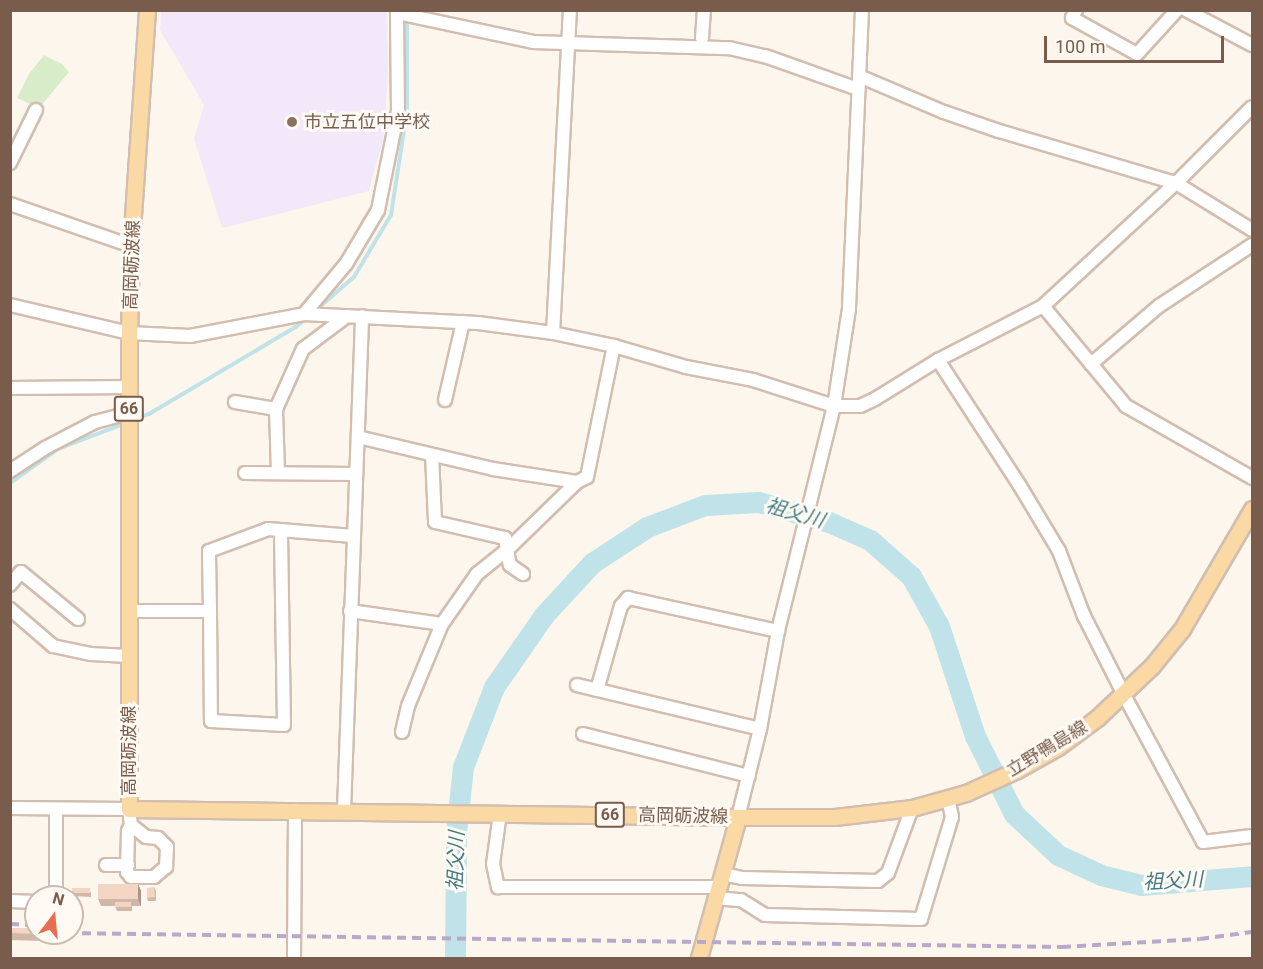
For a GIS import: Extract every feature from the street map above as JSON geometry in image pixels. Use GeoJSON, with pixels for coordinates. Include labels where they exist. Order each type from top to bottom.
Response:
{"type":"FeatureCollection","features":[{"type":"Feature","properties":{"kind":"main road","name":"高岡砺波線"},"geometry":{"type":"LineString","coordinates":[[147,11],[131,246],[129,333],[129,808],[738,817],[699,958]]}},
{"type":"Feature","properties":{"kind":"main road","name":"立野鴨島線"},"geometry":{"type":"LineString","coordinates":[[738,817],[835,816],[912,808],[966,793],[1017,770],[1058,747],[1124,695],[1152,666],[1182,629],[1252,509]]}},
{"type":"Feature","properties":{"kind":"street"},"geometry":{"type":"LineString","coordinates":[[137,10],[147,11]]}},
{"type":"Feature","properties":{"kind":"street"},"geometry":{"type":"LineString","coordinates":[[553,333],[570,10]]}},
{"type":"Feature","properties":{"kind":"street"},"geometry":{"type":"LineString","coordinates":[[702,38],[704,10]]}},
{"type":"Feature","properties":{"kind":"street"},"geometry":{"type":"LineString","coordinates":[[738,817],[760,729],[778,631],[834,406],[849,309],[862,10]]}},
{"type":"Feature","properties":{"kind":"street"},"geometry":{"type":"LineString","coordinates":[[1076,10],[1072,18],[1137,54],[1177,10]]}},
{"type":"Feature","properties":{"kind":"street"},"geometry":{"type":"LineString","coordinates":[[1186,10],[1251,41]]}},
{"type":"Feature","properties":{"kind":"street"},"geometry":{"type":"LineString","coordinates":[[304,314],[346,264],[378,210],[398,111],[397,12],[533,42],[729,48],[765,56],[858,89]]}},
{"type":"Feature","properties":{"kind":"street"},"geometry":{"type":"LineString","coordinates":[[859,76],[944,112],[999,131],[1176,183],[1252,230]]}},
{"type":"Feature","properties":{"kind":"street"},"geometry":{"type":"LineString","coordinates":[[10,304],[129,333],[190,336],[304,314],[462,322],[553,333],[614,346],[686,367],[753,380],[834,406],[860,406],[938,360],[1043,306],[1176,183],[1252,108]]}},
{"type":"Feature","properties":{"kind":"street"},"geometry":{"type":"LineString","coordinates":[[10,163],[36,110]]}},
{"type":"Feature","properties":{"kind":"street"},"geometry":{"type":"LineString","coordinates":[[10,204],[131,246]]}},
{"type":"Feature","properties":{"kind":"street"},"geometry":{"type":"LineString","coordinates":[[1091,364],[1159,306],[1252,245]]}},
{"type":"Feature","properties":{"kind":"street"},"geometry":{"type":"LineString","coordinates":[[1043,306],[1126,406],[1252,478]]}},
{"type":"Feature","properties":{"kind":"street"},"geometry":{"type":"LineString","coordinates":[[278,473],[276,409],[303,349],[347,316]]}},
{"type":"Feature","properties":{"kind":"street"},"geometry":{"type":"LineString","coordinates":[[344,810],[362,316]]}},
{"type":"Feature","properties":{"kind":"street"},"geometry":{"type":"LineString","coordinates":[[445,400],[462,322]]}},
{"type":"Feature","properties":{"kind":"street"},"geometry":{"type":"LineString","coordinates":[[402,732],[408,706],[442,624],[477,574],[507,550],[577,482],[587,477],[614,346]]}},
{"type":"Feature","properties":{"kind":"street"},"geometry":{"type":"LineString","coordinates":[[938,360],[1014,476],[1059,551],[1084,616],[1203,842],[1252,836]]}},
{"type":"Feature","properties":{"kind":"street"},"geometry":{"type":"LineString","coordinates":[[10,388],[129,387]]}},
{"type":"Feature","properties":{"kind":"street"},"geometry":{"type":"LineString","coordinates":[[235,402],[276,409]]}},
{"type":"Feature","properties":{"kind":"street"},"geometry":{"type":"LineString","coordinates":[[10,471],[45,448],[95,422],[129,413]]}},
{"type":"Feature","properties":{"kind":"street"},"geometry":{"type":"LineString","coordinates":[[358,438],[493,469],[577,482]]}},
{"type":"Feature","properties":{"kind":"street"},"geometry":{"type":"LineString","coordinates":[[432,455],[435,522],[505,538],[510,565],[523,574]]}},
{"type":"Feature","properties":{"kind":"street"},"geometry":{"type":"LineString","coordinates":[[244,473],[355,474]]}},
{"type":"Feature","properties":{"kind":"street"},"geometry":{"type":"LineString","coordinates":[[281,530],[284,725],[211,721],[209,551],[268,529],[281,530],[353,536]]}},
{"type":"Feature","properties":{"kind":"street"},"geometry":{"type":"LineString","coordinates":[[10,585],[21,572],[78,619]]}},
{"type":"Feature","properties":{"kind":"street"},"geometry":{"type":"LineString","coordinates":[[597,690],[621,606],[628,598],[778,631]]}},
{"type":"Feature","properties":{"kind":"street"},"geometry":{"type":"LineString","coordinates":[[10,609],[53,646],[91,654],[128,657]]}},
{"type":"Feature","properties":{"kind":"street"},"geometry":{"type":"LineString","coordinates":[[128,612],[210,611]]}},
{"type":"Feature","properties":{"kind":"street"},"geometry":{"type":"LineString","coordinates":[[350,611],[442,624]]}},
{"type":"Feature","properties":{"kind":"street"},"geometry":{"type":"LineString","coordinates":[[577,686],[760,729]]}},
{"type":"Feature","properties":{"kind":"street"},"geometry":{"type":"LineString","coordinates":[[582,734],[749,776]]}},
{"type":"Feature","properties":{"kind":"street"},"geometry":{"type":"LineString","coordinates":[[719,886],[765,915],[921,919],[952,817],[948,798]]}},
{"type":"Feature","properties":{"kind":"street"},"geometry":{"type":"LineString","coordinates":[[10,808],[129,808],[131,825],[128,831],[128,872],[131,877],[154,877],[166,867],[167,847],[158,838],[146,837],[131,825]]}},
{"type":"Feature","properties":{"kind":"street"},"geometry":{"type":"LineString","coordinates":[[500,813],[493,864],[498,887],[719,886],[742,878],[878,881],[888,873],[912,808]]}},
{"type":"Feature","properties":{"kind":"street"},"geometry":{"type":"LineString","coordinates":[[56,809],[61,863],[57,885]]}},
{"type":"Feature","properties":{"kind":"street"},"geometry":{"type":"LineString","coordinates":[[294,958],[295,810]]}},
{"type":"Feature","properties":{"kind":"street"},"geometry":{"type":"LineString","coordinates":[[106,865],[128,865]]}},
{"type":"Feature","properties":{"kind":"shaded area","name":"市立五位中学校"},"geometry":{"type":"Polygon","coordinates":[[[161,11],[387,11],[388,76],[383,139],[369,191],[222,228],[194,139],[204,105],[160,30],[161,11]]]}},
{"type":"Feature","properties":{"kind":"green space"},"geometry":{"type":"Polygon","coordinates":[[[44,55],[62,64],[69,72],[39,108],[17,98],[29,74],[44,55]]]}},
{"type":"Feature","properties":{"kind":"building"},"geometry":{"type":"Polygon","coordinates":[[[98,884],[138,884],[138,899],[98,899],[98,884]]]}},
{"type":"Feature","properties":{"kind":"building"},"geometry":{"type":"Polygon","coordinates":[[[154,887],[155,897],[147,898],[147,888],[154,887]]]}},
{"type":"Feature","properties":{"kind":"building"},"geometry":{"type":"Polygon","coordinates":[[[84,888],[90,888],[90,893],[84,893],[84,888]]]}},
{"type":"Feature","properties":{"kind":"building"},"geometry":{"type":"Polygon","coordinates":[[[115,902],[131,902],[131,907],[115,907],[115,902]]]}},
{"type":"Feature","properties":{"kind":"building"},"geometry":{"type":"Polygon","coordinates":[[[10,928],[24,928],[24,933],[10,933],[10,928]]]}},
{"type":"Feature","properties":{"kind":"waterway"},"geometry":{"type":"LineString","coordinates":[[315,311],[354,277],[391,215],[407,111],[407,17]]}},
{"type":"Feature","properties":{"kind":"waterway"},"geometry":{"type":"LineString","coordinates":[[133,420],[149,414],[307,318]]}},
{"type":"Feature","properties":{"kind":"waterway"},"geometry":{"type":"LineString","coordinates":[[10,483],[58,449],[126,423]]}},
{"type":"Feature","properties":{"kind":"waterway","name":"祖父川"},"geometry":{"type":"LineString","coordinates":[[455,958],[456,832],[463,767],[494,687],[544,615],[592,563],[647,527],[705,505],[758,502],[829,522],[870,540],[911,576],[939,626],[975,736],[1014,814],[1058,855],[1101,875],[1141,885],[1252,876]]}},
{"type":"Feature","properties":{"kind":"railway"},"geometry":{"type":"LineString","coordinates":[[10,924],[24,925]]}},
{"type":"Feature","properties":{"kind":"railway"},"geometry":{"type":"LineString","coordinates":[[84,933],[1062,947],[1200,939],[1252,932]]}},
{"type":"Feature","properties":{"kind":"place","name":"市立五位中学校"},"geometry":{"type":"Point","coordinates":[292,122]}}]}
